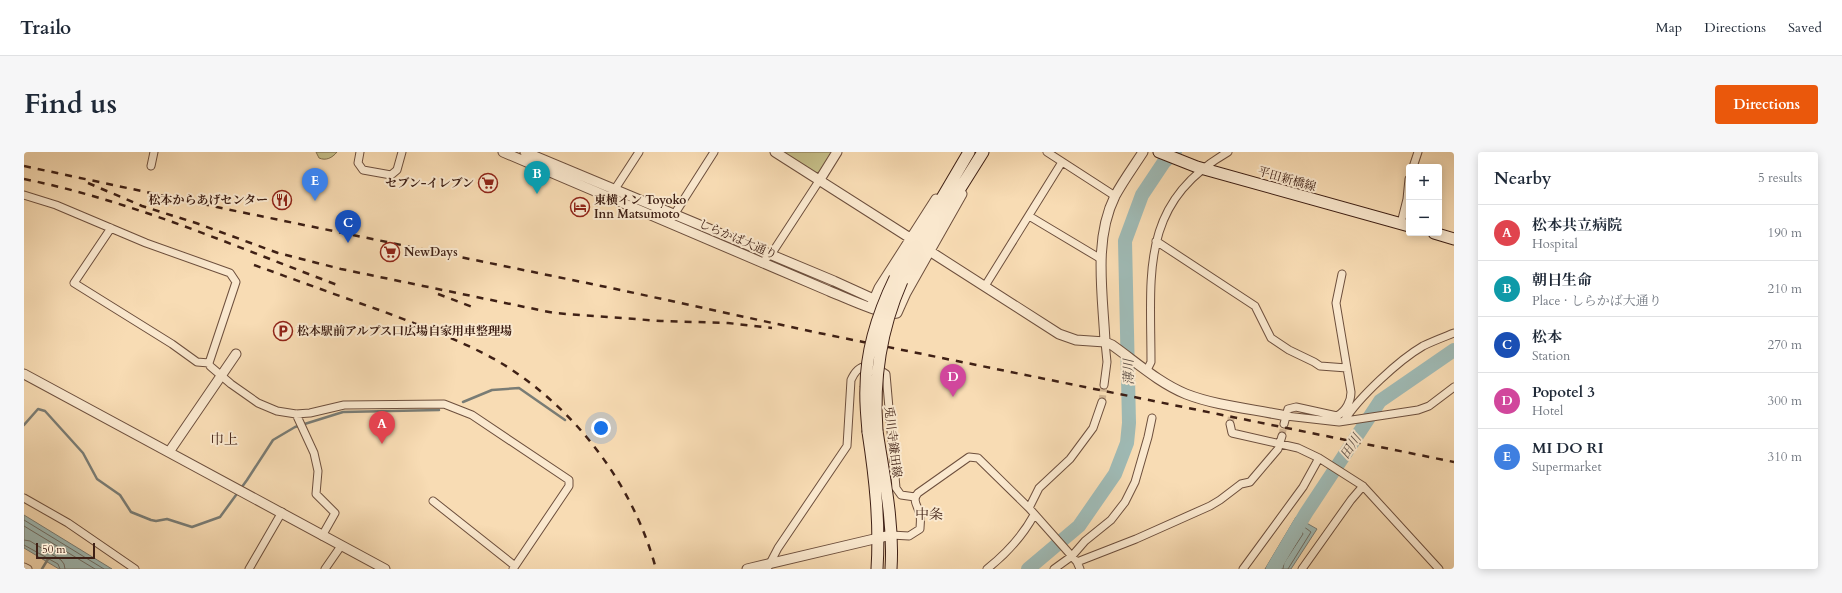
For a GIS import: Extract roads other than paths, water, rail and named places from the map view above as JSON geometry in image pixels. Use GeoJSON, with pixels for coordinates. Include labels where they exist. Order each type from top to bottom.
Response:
{"type":"FeatureCollection","features":[{"type":"Feature","properties":{"kind":"main road","name":"兎川寺鎌田線"},"geometry":{"type":"LineString","coordinates":[[877,569],[878,538],[876,481],[872,432],[880,351],[899,279],[969,152]]}},
{"type":"Feature","properties":{"kind":"main road","name":"兎川寺鎌田線"},"geometry":{"type":"LineString","coordinates":[[899,279],[965,179],[972,171],[983,152]]}},
{"type":"Feature","properties":{"kind":"main road","name":"平田新橋線"},"geometry":{"type":"LineString","coordinates":[[1160,152],[1200,168],[1405,224]]}},
{"type":"Feature","properties":{"kind":"main road"},"geometry":{"type":"LineString","coordinates":[[1442,234],[1453,236]]}},
{"type":"Feature","properties":{"kind":"main road","name":"兎川寺鎌田線"},"geometry":{"type":"LineString","coordinates":[[872,432],[888,501],[891,535],[891,569]]}},
{"type":"Feature","properties":{"kind":"street"},"geometry":{"type":"LineString","coordinates":[[151,166],[154,152]]}},
{"type":"Feature","properties":{"kind":"street"},"geometry":{"type":"LineString","coordinates":[[360,152],[358,163],[363,170],[390,175],[397,170],[402,152]]}},
{"type":"Feature","properties":{"kind":"street","name":"しらかば大通り"},"geometry":{"type":"LineString","coordinates":[[502,152],[539,159],[615,189],[858,291],[872,303]]}},
{"type":"Feature","properties":{"kind":"street","name":"しらかば大通り"},"geometry":{"type":"LineString","coordinates":[[525,152],[610,198],[853,301],[872,303]]}},
{"type":"Feature","properties":{"kind":"street"},"geometry":{"type":"LineString","coordinates":[[610,198],[638,152]]}},
{"type":"Feature","properties":{"kind":"street"},"geometry":{"type":"LineString","coordinates":[[669,223],[714,152]]}},
{"type":"Feature","properties":{"kind":"street"},"geometry":{"type":"LineString","coordinates":[[775,152],[910,238]]}},
{"type":"Feature","properties":{"kind":"street"},"geometry":{"type":"LineString","coordinates":[[762,263],[771,255],[837,152]]}},
{"type":"Feature","properties":{"kind":"street"},"geometry":{"type":"LineString","coordinates":[[1047,152],[1115,196]]}},
{"type":"Feature","properties":{"kind":"street"},"geometry":{"type":"LineString","coordinates":[[1104,385],[1108,344],[1101,287],[1101,259],[1107,222],[1115,196],[1143,152]]}},
{"type":"Feature","properties":{"kind":"street"},"geometry":{"type":"LineString","coordinates":[[1146,370],[1151,362],[1152,264],[1156,241],[1168,210],[1178,194],[1200,168],[1228,152]]}},
{"type":"Feature","properties":{"kind":"street"},"geometry":{"type":"LineString","coordinates":[[1414,164],[1418,152]]}},
{"type":"Feature","properties":{"kind":"street"},"geometry":{"type":"LineString","coordinates":[[984,286],[1062,162]]}},
{"type":"Feature","properties":{"kind":"street"},"geometry":{"type":"LineString","coordinates":[[959,169],[943,188],[910,238],[872,303],[893,314],[897,313],[906,293],[931,252],[964,192],[972,171]]}},
{"type":"Feature","properties":{"kind":"street"},"geometry":{"type":"LineString","coordinates":[[24,195],[56,205],[146,243],[230,273],[236,282],[209,363]]}},
{"type":"Feature","properties":{"kind":"street"},"geometry":{"type":"LineString","coordinates":[[1405,224],[1407,200]]}},
{"type":"Feature","properties":{"kind":"street"},"geometry":{"type":"LineString","coordinates":[[1029,216],[1101,259]]}},
{"type":"Feature","properties":{"kind":"street"},"geometry":{"type":"LineString","coordinates":[[111,228],[74,283],[172,344],[197,362],[209,363],[222,376],[266,407],[296,414],[310,413],[344,405],[444,404],[472,414],[569,480],[569,486],[514,567],[433,501]]}},
{"type":"Feature","properties":{"kind":"street"},"geometry":{"type":"LineString","coordinates":[[1156,241],[1255,306],[1271,338],[1289,350],[1320,366],[1347,368]]}},
{"type":"Feature","properties":{"kind":"street"},"geometry":{"type":"LineString","coordinates":[[931,252],[1058,334],[1076,340],[1108,344],[1164,383],[1186,394],[1234,410],[1285,420],[1345,421],[1414,410],[1429,406],[1453,387]]}},
{"type":"Feature","properties":{"kind":"street"},"geometry":{"type":"LineString","coordinates":[[1285,420],[1288,409],[1296,407],[1337,416],[1342,413],[1351,400],[1336,303],[1342,274]]}},
{"type":"Feature","properties":{"kind":"street"},"geometry":{"type":"LineString","coordinates":[[1345,421],[1368,392],[1402,361],[1422,347],[1454,333]]}},
{"type":"Feature","properties":{"kind":"street"},"geometry":{"type":"LineString","coordinates":[[169,452],[236,354]]}},
{"type":"Feature","properties":{"kind":"street"},"geometry":{"type":"LineString","coordinates":[[768,567],[846,446],[851,380],[855,371],[864,366],[873,366],[886,374],[896,488],[901,495],[915,497]]}},
{"type":"Feature","properties":{"kind":"street"},"geometry":{"type":"LineString","coordinates":[[24,374],[385,569]]}},
{"type":"Feature","properties":{"kind":"street"},"geometry":{"type":"LineString","coordinates":[[1029,508],[1039,488],[1070,459],[1093,428],[1102,402]]}},
{"type":"Feature","properties":{"kind":"street"},"geometry":{"type":"LineString","coordinates":[[296,414],[314,453],[318,471],[316,494],[335,513],[322,536]]}},
{"type":"Feature","properties":{"kind":"street"},"geometry":{"type":"LineString","coordinates":[[1054,569],[1111,520],[1124,502],[1135,482],[1152,418]]}},
{"type":"Feature","properties":{"kind":"street"},"geometry":{"type":"LineString","coordinates":[[1230,424],[1232,433],[1298,448],[1321,459],[1361,484],[1439,569]]}},
{"type":"Feature","properties":{"kind":"street"},"geometry":{"type":"LineString","coordinates":[[748,569],[768,567],[891,535],[909,536],[920,529],[920,515],[915,502],[915,497],[918,493],[969,456],[978,458],[1029,508],[1070,554],[1078,566],[1220,500],[1241,484],[1250,482],[1278,449],[1282,436]]}},
{"type":"Feature","properties":{"kind":"street"},"geometry":{"type":"LineString","coordinates":[[1243,569],[1303,487],[1321,459]]}},
{"type":"Feature","properties":{"kind":"street"},"geometry":{"type":"LineString","coordinates":[[1302,569],[1361,484]]}},
{"type":"Feature","properties":{"kind":"street"},"geometry":{"type":"LineString","coordinates":[[24,498],[68,523],[136,569]]}},
{"type":"Feature","properties":{"kind":"street"},"geometry":{"type":"LineString","coordinates":[[249,569],[282,512]]}},
{"type":"Feature","properties":{"kind":"street"},"geometry":{"type":"LineString","coordinates":[[986,569],[1005,554],[1025,532],[1034,515]]}},
{"type":"Feature","properties":{"kind":"street"},"geometry":{"type":"LineString","coordinates":[[325,569],[341,546]]}},
{"type":"Feature","properties":{"kind":"street"},"geometry":{"type":"LineString","coordinates":[[24,567],[28,569]]}},
{"type":"Feature","properties":{"kind":"water"},"geometry":{"type":"Polygon","coordinates":[[[24,515],[112,569],[59,569],[24,548],[24,515]]]}},
{"type":"Feature","properties":{"kind":"water"},"geometry":{"type":"Polygon","coordinates":[[[1296,517],[1317,529],[1291,569],[1265,569],[1296,517]]]}},
{"type":"Feature","properties":{"kind":"water"},"geometry":{"type":"Polygon","coordinates":[[[1066,536],[1032,569],[1024,569],[1066,536]]]}},
{"type":"Feature","properties":{"kind":"waterway","name":"薄川"},"geometry":{"type":"LineString","coordinates":[[1028,569],[1079,526],[1115,474],[1127,443],[1129,423],[1125,241],[1142,195],[1164,162],[1175,152]]}},
{"type":"Feature","properties":{"kind":"waterway","name":"田川"},"geometry":{"type":"LineString","coordinates":[[1273,569],[1306,513],[1380,401],[1454,350]]}},
{"type":"Feature","properties":{"kind":"waterway"},"geometry":{"type":"LineString","coordinates":[[463,402],[492,390],[519,388],[565,420]]}},
{"type":"Feature","properties":{"kind":"waterway"},"geometry":{"type":"LineString","coordinates":[[24,425],[38,409],[45,411],[83,453],[97,479],[120,495],[131,512],[151,520],[156,521],[167,519],[192,527],[220,517],[247,480],[273,440],[295,427],[343,412],[439,410]]}},
{"type":"Feature","properties":{"kind":"waterway"},"geometry":{"type":"LineString","coordinates":[[42,569],[48,559]]}},
{"type":"Feature","properties":{"kind":"tunnel"},"geometry":{"type":"LineString","coordinates":[[1102,402],[1104,385]]}},
{"type":"Feature","properties":{"kind":"tunnel"},"geometry":{"type":"LineString","coordinates":[[1230,424],[1232,414]]}},
{"type":"Feature","properties":{"kind":"tunnel"},"geometry":{"type":"LineString","coordinates":[[1282,436],[1284,424]]}},
{"type":"Feature","properties":{"kind":"railway"},"geometry":{"type":"LineString","coordinates":[[24,166],[616,289],[814,332],[1454,462]]}},
{"type":"Feature","properties":{"kind":"railway"},"geometry":{"type":"LineString","coordinates":[[24,179],[65,188],[144,212],[340,286]]}},
{"type":"Feature","properties":{"kind":"railway"},"geometry":{"type":"LineString","coordinates":[[88,183],[142,206],[196,223],[278,253],[341,269],[554,313],[661,321],[728,323],[772,328]]}},
{"type":"Feature","properties":{"kind":"railway"},"geometry":{"type":"LineString","coordinates":[[254,265],[382,311],[440,334],[496,360],[524,378],[574,423],[596,449],[616,477],[632,506],[646,537],[656,569]]}},
{"type":"Feature","properties":{"kind":"railway"},"geometry":{"type":"LineString","coordinates":[[438,294],[475,308]]}},
{"type":"Feature","properties":{"kind":"place","name":"セブン-イレブン"},"geometry":{"type":"Point","coordinates":[488,183]}},
{"type":"Feature","properties":{"kind":"place","name":"朝日生命"},"geometry":{"type":"Point","coordinates":[537,194]}},
{"type":"Feature","properties":{"kind":"place","name":"松本からあげセンター"},"geometry":{"type":"Point","coordinates":[282,200]}},
{"type":"Feature","properties":{"kind":"place","name":"MI DO RI"},"geometry":{"type":"Point","coordinates":[315,201]}},
{"type":"Feature","properties":{"kind":"place","name":"東横イン Toyoko Inn Matsumoto"},"geometry":{"type":"Point","coordinates":[580,207]}},
{"type":"Feature","properties":{"kind":"place","name":"松本"},"geometry":{"type":"Point","coordinates":[348,243]}},
{"type":"Feature","properties":{"kind":"place","name":"NewDays"},"geometry":{"type":"Point","coordinates":[390,252]}},
{"type":"Feature","properties":{"kind":"place","name":"松本駅前アルプス口広場自家用車整理場"},"geometry":{"type":"Point","coordinates":[283,331]}},
{"type":"Feature","properties":{"kind":"place","name":"Popotel 3"},"geometry":{"type":"Point","coordinates":[953,397]}},
{"type":"Feature","properties":{"kind":"place","name":"松本共立病院"},"geometry":{"type":"Point","coordinates":[382,444]}},
{"type":"Feature","properties":{"kind":"district","name":"巾上"},"geometry":{"type":"Point","coordinates":[224,439]}},
{"type":"Feature","properties":{"kind":"district","name":"中条"},"geometry":{"type":"Point","coordinates":[929,514]}}]}
